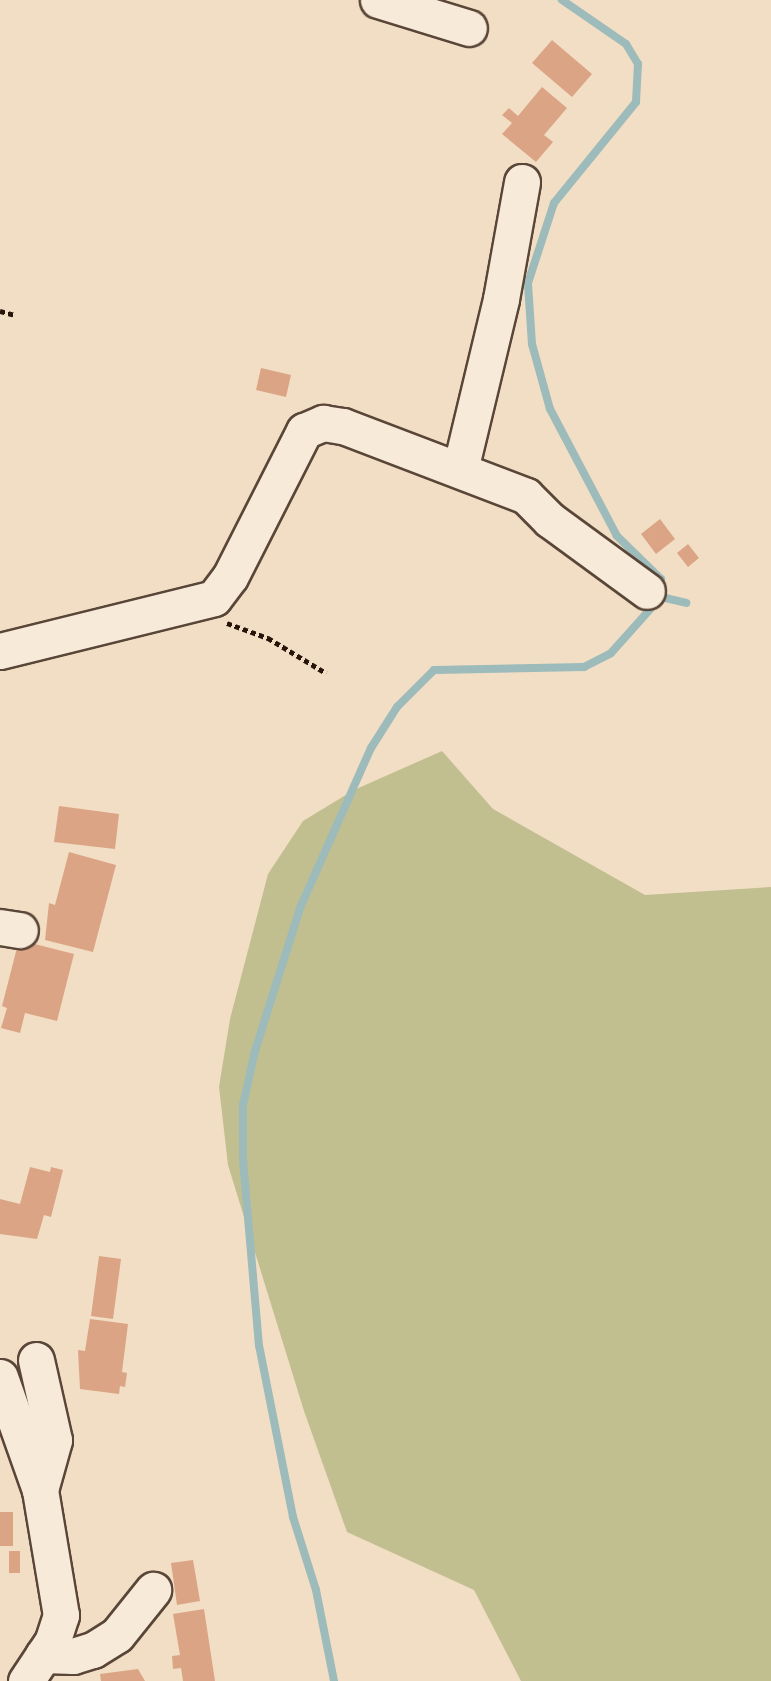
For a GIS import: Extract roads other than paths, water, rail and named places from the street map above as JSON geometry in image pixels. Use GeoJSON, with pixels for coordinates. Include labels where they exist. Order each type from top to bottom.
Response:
{"type":"FeatureCollection","features":[{"type":"Feature","properties":{"kind":"street"},"geometry":{"type":"LineString","coordinates":[[378,0],[469,28]]}},
{"type":"Feature","properties":{"kind":"street"},"geometry":{"type":"LineString","coordinates":[[460,470],[501,299],[522,182]]}},
{"type":"Feature","properties":{"kind":"street"},"geometry":{"type":"LineString","coordinates":[[0,651],[214,598],[230,577],[300,439],[312,426],[343,426],[526,496],[550,520],[646,591]]}},
{"type":"Feature","properties":{"kind":"street"},"geometry":{"type":"LineString","coordinates":[[36,1360],[54,1440],[40,1490]]}},
{"type":"Feature","properties":{"kind":"street"},"geometry":{"type":"LineString","coordinates":[[2,1394],[40,1490],[61,1615],[36,1672]]}},
{"type":"Feature","properties":{"kind":"street"},"geometry":{"type":"LineString","coordinates":[[36,1672],[93,1650],[117,1635],[153,1590]]}},
{"type":"Feature","properties":{"kind":"waterway"},"geometry":{"type":"LineString","coordinates":[[334,1681],[316,1590],[293,1517],[259,1346],[243,1159],[243,1105],[255,1051],[300,908],[371,748],[397,707],[434,670],[584,667],[611,653],[661,597],[661,579],[617,536],[550,409],[532,344],[528,283],[554,203],[636,102],[638,64],[626,44],[562,0]]}},
{"type":"Feature","properties":{"kind":"waterway"},"geometry":{"type":"LineString","coordinates":[[661,597],[686,603]]}}]}
